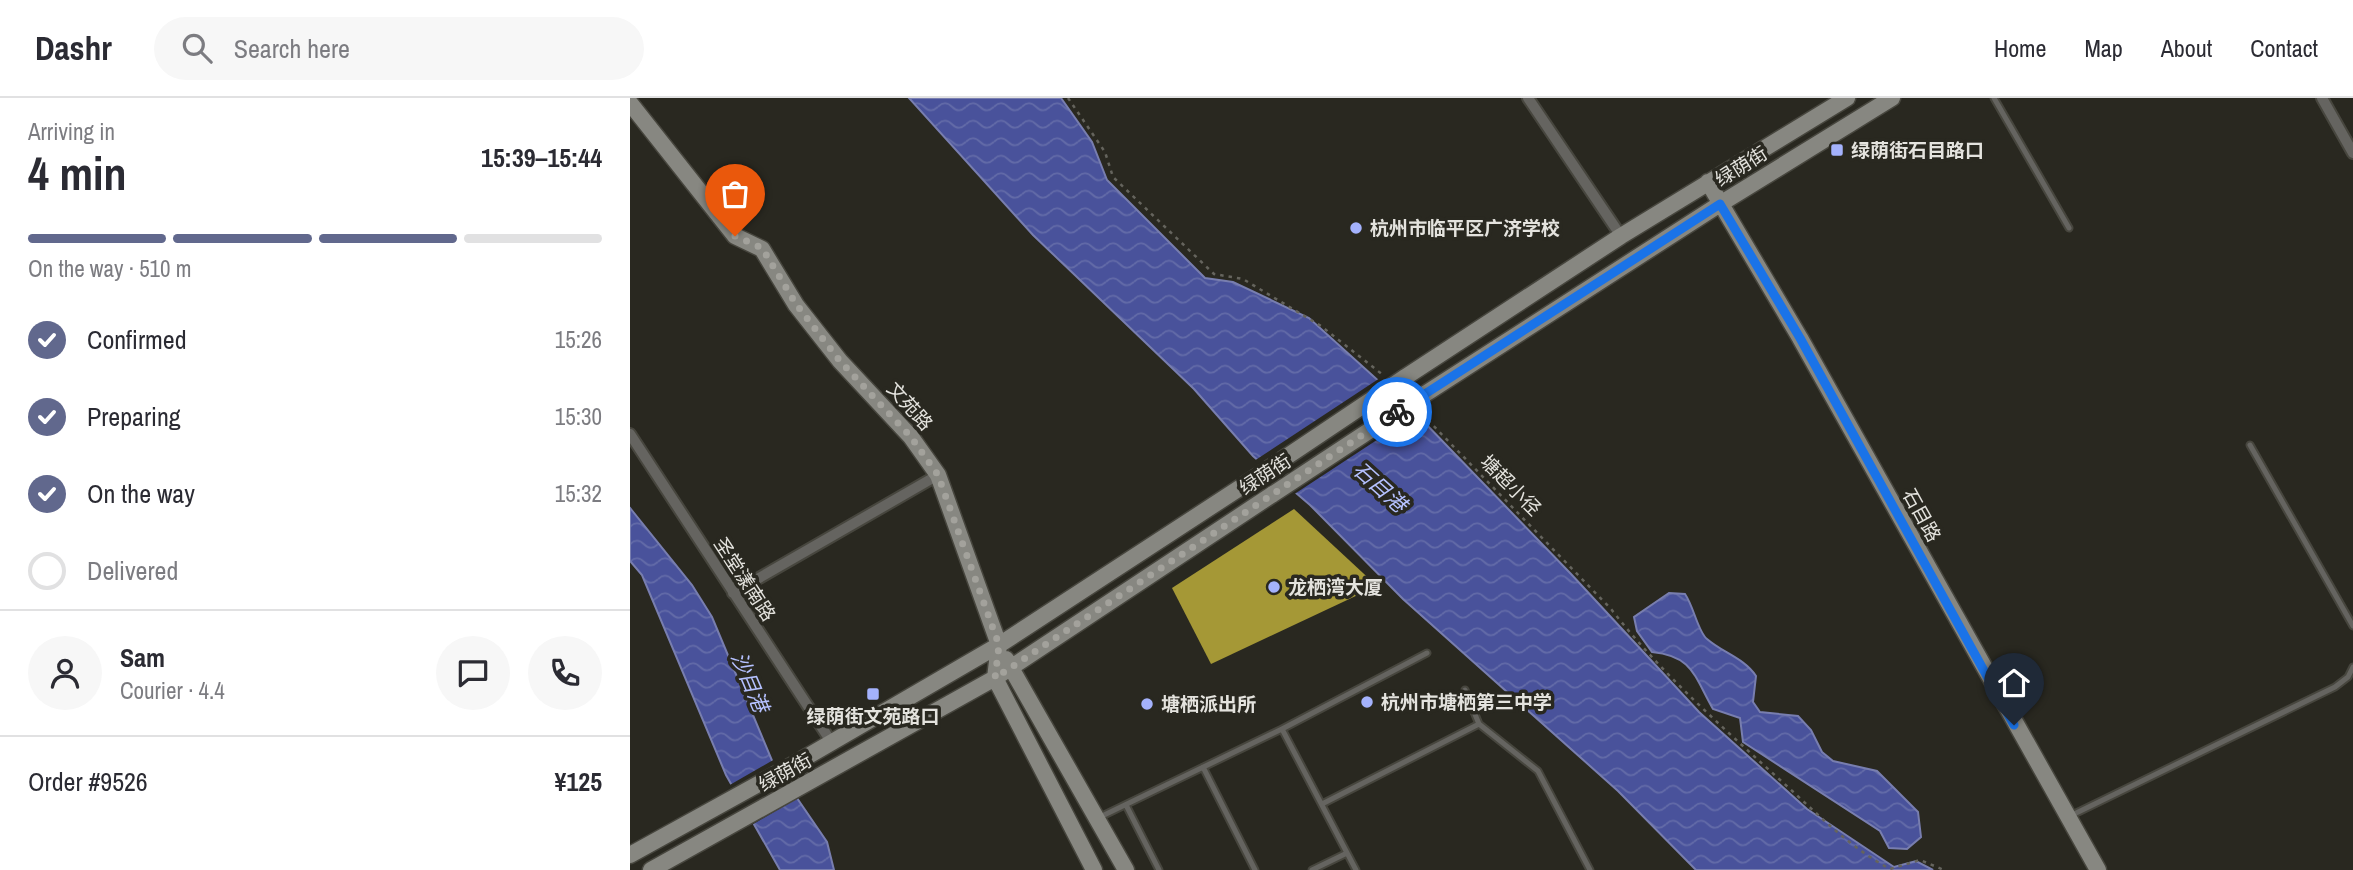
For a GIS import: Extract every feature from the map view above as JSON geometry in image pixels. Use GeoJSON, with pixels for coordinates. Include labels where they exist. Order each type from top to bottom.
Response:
{"type":"FeatureCollection","features":[{"type":"Feature","properties":{"kind":"main road","name":"绿荫街"},"geometry":{"type":"LineString","coordinates":[[630,855],[832,743],[999,645],[1258,476],[1396,379],[1621,236],[1847,98]]}},
{"type":"Feature","properties":{"kind":"main road","name":"绿荫街"},"geometry":{"type":"LineString","coordinates":[[651,870],[995,678],[1424,394],[1720,204],[1892,98]]}},
{"type":"Feature","properties":{"kind":"main road","name":"文苑路"},"geometry":{"type":"LineString","coordinates":[[630,103],[735,236],[762,248],[804,314],[840,361],[911,437],[938,475],[999,645],[995,678]]}},
{"type":"Feature","properties":{"kind":"main road","name":"石目路"},"geometry":{"type":"LineString","coordinates":[[1708,182],[1800,338],[2098,870]]}},
{"type":"Feature","properties":{"kind":"main road"},"geometry":{"type":"LineString","coordinates":[[999,645],[1126,870]]}},
{"type":"Feature","properties":{"kind":"main road"},"geometry":{"type":"LineString","coordinates":[[995,678],[1094,870]]}},
{"type":"Feature","properties":{"kind":"street"},"geometry":{"type":"LineString","coordinates":[[1528,98],[1621,236]]}},
{"type":"Feature","properties":{"kind":"street"},"geometry":{"type":"LineString","coordinates":[[2322,98],[2353,153]]}},
{"type":"Feature","properties":{"kind":"street","name":"圣堂漾南路"},"geometry":{"type":"LineString","coordinates":[[630,434],[832,743]]}},
{"type":"Feature","properties":{"kind":"street"},"geometry":{"type":"LineString","coordinates":[[733,593],[938,475]]}},
{"type":"Feature","properties":{"kind":"lane"},"geometry":{"type":"LineString","coordinates":[[1994,98],[2069,228]]}},
{"type":"Feature","properties":{"kind":"lane"},"geometry":{"type":"LineString","coordinates":[[2250,445],[2353,626]]}},
{"type":"Feature","properties":{"kind":"lane"},"geometry":{"type":"LineString","coordinates":[[1097,819],[1282,729],[1427,653]]}},
{"type":"Feature","properties":{"kind":"lane"},"geometry":{"type":"LineString","coordinates":[[2068,817],[2334,687],[2348,677],[2353,667]]}},
{"type":"Feature","properties":{"kind":"lane"},"geometry":{"type":"LineString","coordinates":[[1465,690],[1479,724],[1538,771],[1590,870]]}},
{"type":"Feature","properties":{"kind":"lane"},"geometry":{"type":"LineString","coordinates":[[1322,804],[1479,724]]}},
{"type":"Feature","properties":{"kind":"lane"},"geometry":{"type":"LineString","coordinates":[[1282,729],[1356,870]]}},
{"type":"Feature","properties":{"kind":"lane"},"geometry":{"type":"LineString","coordinates":[[1203,767],[1255,870]]}},
{"type":"Feature","properties":{"kind":"lane"},"geometry":{"type":"LineString","coordinates":[[1126,805],[1159,870]]}},
{"type":"Feature","properties":{"kind":"lane"},"geometry":{"type":"LineString","coordinates":[[1312,870],[1347,853]]}},
{"type":"Feature","properties":{"kind":"path"},"geometry":{"type":"LineString","coordinates":[[1068,98],[1105,152],[1113,177],[1214,274],[1243,279],[1321,326],[1396,379]]}},
{"type":"Feature","properties":{"kind":"path","name":"塘超小径"},"geometry":{"type":"LineString","coordinates":[[1415,408],[1611,609],[1633,637],[1692,699],[1846,842],[1890,869],[1920,860],[1944,870]]}},
{"type":"Feature","properties":{"kind":"water","name":"石目港"},"geometry":{"type":"Polygon","coordinates":[[[909,98],[1061,98],[1092,142],[1107,180],[1205,278],[1233,282],[1309,318],[1424,422],[1699,712],[1807,809],[1894,867],[1916,861],[1933,870],[1696,870],[1618,791],[1403,599],[1310,505],[1253,456],[1194,389],[1033,235],[909,98]]]}},
{"type":"Feature","properties":{"kind":"water"},"geometry":{"type":"Polygon","coordinates":[[[630,508],[692,585],[712,617],[773,763],[827,842],[834,870],[780,870],[726,775],[642,575],[630,561],[630,508]]]}},
{"type":"Feature","properties":{"kind":"water"},"geometry":{"type":"Polygon","coordinates":[[[1669,593],[1685,594],[1704,636],[1746,665],[1756,676],[1753,702],[1760,712],[1798,716],[1811,730],[1822,752],[1833,761],[1877,771],[1918,812],[1921,837],[1907,849],[1889,848],[1880,831],[1743,742],[1740,718],[1713,709],[1691,670],[1676,658],[1652,652],[1637,631],[1634,617],[1669,593]]]}},
{"type":"Feature","properties":{"kind":"pier"},"geometry":{"type":"Polygon","coordinates":[[[1380,378],[1418,413],[1293,495],[1254,461],[1380,378]]]}},
{"type":"Feature","properties":{"kind":"pier"},"geometry":{"type":"Polygon","coordinates":[[[775,759],[799,797],[750,826],[728,786],[775,759]]]}},
{"type":"Feature","properties":{"kind":"building","name":"龙栖湾大厦"},"geometry":{"type":"Polygon","coordinates":[[[1294,509],[1377,586],[1211,664],[1172,588],[1294,509]]]}},
{"type":"Feature","properties":{"kind":"way so far"},"geometry":{"type":"LineString","coordinates":[[735,236],[762,248],[796,304],[840,361],[911,437],[938,475],[999,645],[995,678],[1397,412]]}},
{"type":"Feature","properties":{"kind":"place","name":"绿荫街石目路口"},"geometry":{"type":"Point","coordinates":[1837,150]}},
{"type":"Feature","properties":{"kind":"place","name":"杭州市临平区广济学校"},"geometry":{"type":"Point","coordinates":[1356,228]}},
{"type":"Feature","properties":{"kind":"place","name":"龙栖湾大厦"},"geometry":{"type":"Point","coordinates":[1274,587]}},
{"type":"Feature","properties":{"kind":"place","name":"绿荫街文苑路口"},"geometry":{"type":"Point","coordinates":[873,694]}},
{"type":"Feature","properties":{"kind":"place","name":"杭州市塘栖第三中学"},"geometry":{"type":"Point","coordinates":[1367,702]}},
{"type":"Feature","properties":{"kind":"place","name":"塘栖派出所"},"geometry":{"type":"Point","coordinates":[1147,704]}},
{"type":"Feature","properties":{"kind":"route"},"geometry":{"type":"LineString","coordinates":[[1397,412],[1720,204],[1800,338],[2014,725]]}},
{"type":"Feature","properties":{"kind":"water label","name":"沙目港"},"geometry":{"type":"Point","coordinates":[750,682]}}]}
